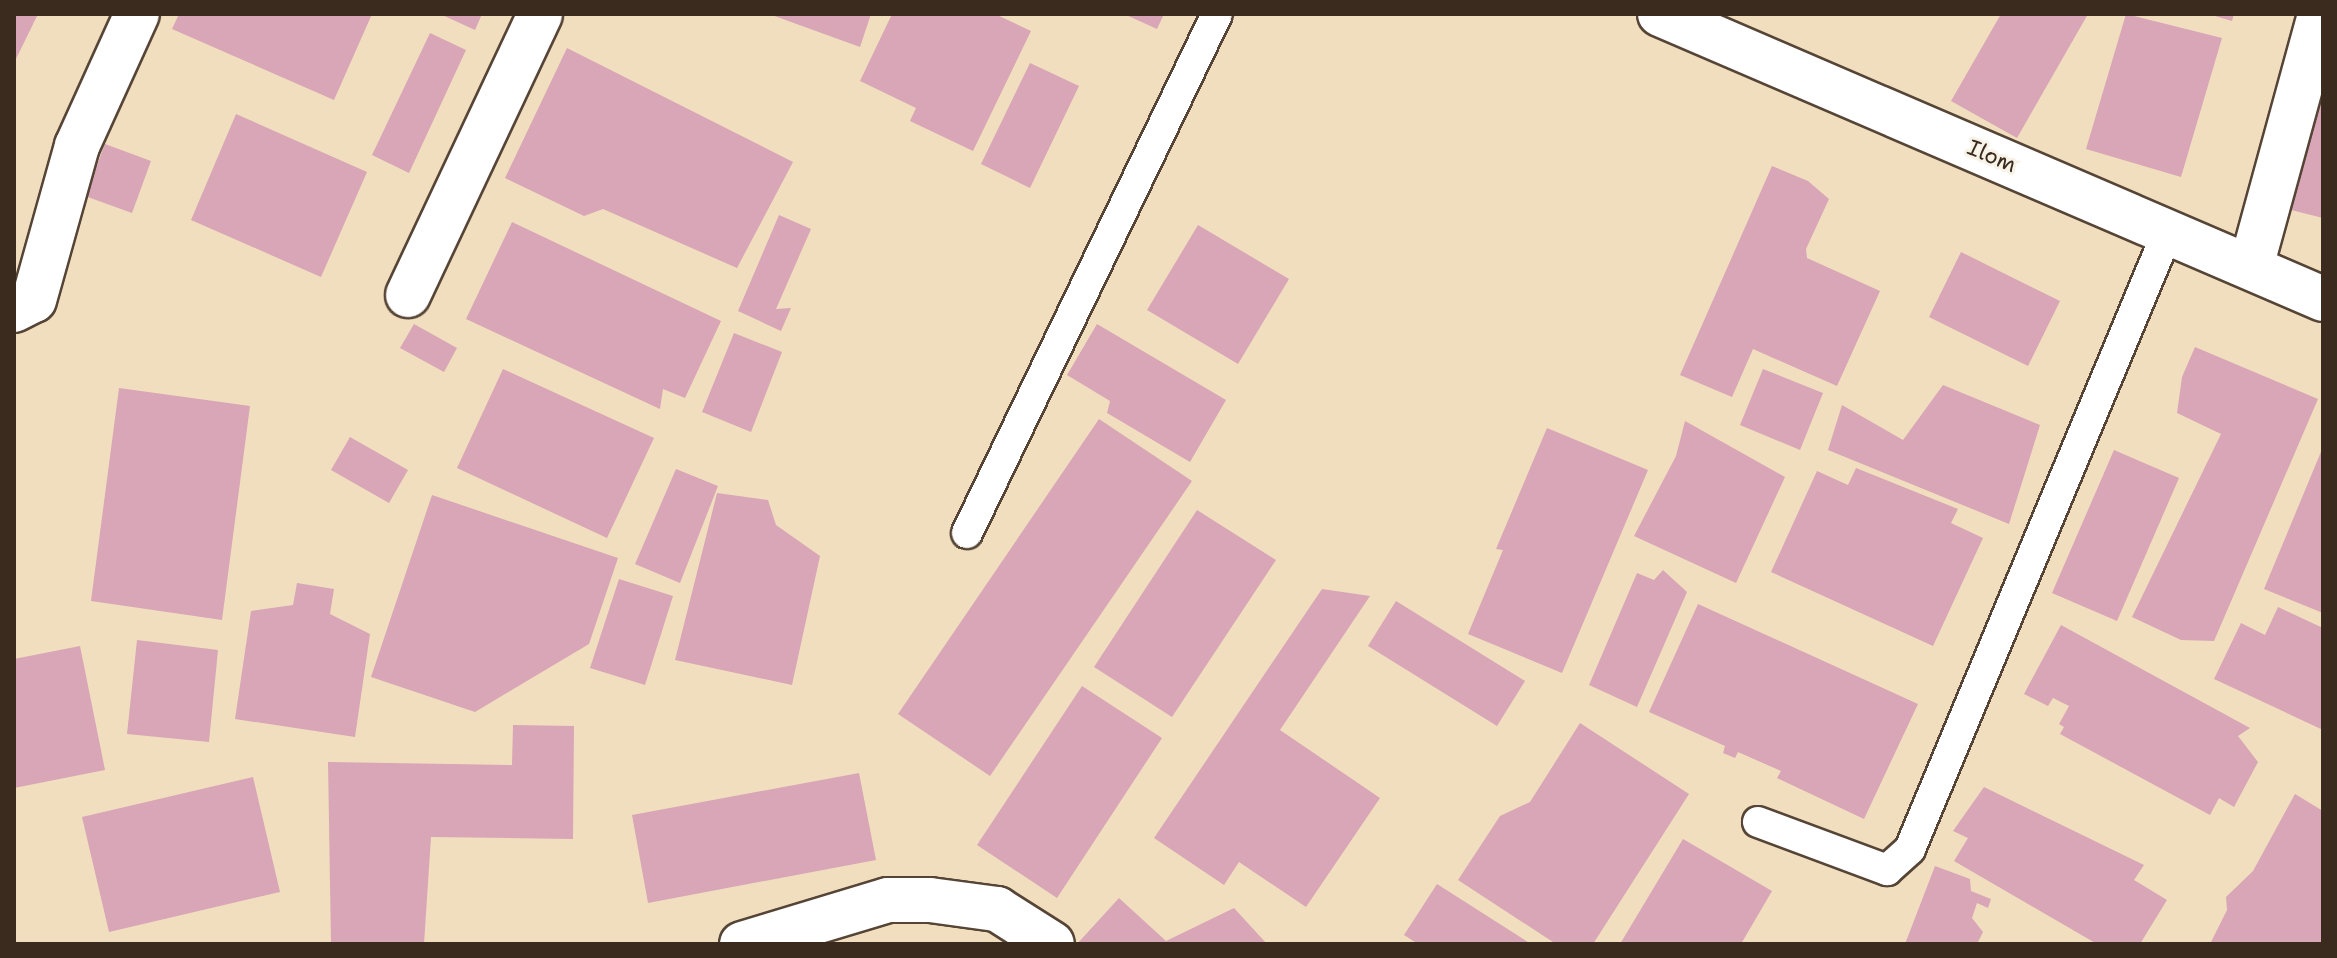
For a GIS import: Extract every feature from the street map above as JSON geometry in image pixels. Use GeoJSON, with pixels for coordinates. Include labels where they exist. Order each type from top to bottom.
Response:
{"type":"FeatureCollection","features":[{"type":"Feature","properties":{"kind":"street"},"geometry":{"type":"LineString","coordinates":[[14,310],[34,300],[77,146],[137,14]]}},
{"type":"Feature","properties":{"kind":"street"},"geometry":{"type":"LineString","coordinates":[[408,295],[540,14]]}},
{"type":"Feature","properties":{"kind":"street"},"geometry":{"type":"LineString","coordinates":[[2251,267],[2320,14]]}},
{"type":"Feature","properties":{"kind":"street","name":"Ilom"},"geometry":{"type":"LineString","coordinates":[[1684,19],[2323,299]]}},
{"type":"Feature","properties":{"kind":"street"},"geometry":{"type":"LineString","coordinates":[[742,944],[888,900],[997,909],[1049,941]]}},
{"type":"Feature","properties":{"kind":"lane"},"geometry":{"type":"LineString","coordinates":[[967,533],[1217,14]]}},
{"type":"Feature","properties":{"kind":"lane"},"geometry":{"type":"LineString","coordinates":[[1758,822],[1887,870],[1910,849],[2168,231]]}},
{"type":"Feature","properties":{"kind":"building"},"geometry":{"type":"Polygon","coordinates":[[[14,14],[38,14],[14,63],[14,14]]]}},
{"type":"Feature","properties":{"kind":"building"},"geometry":{"type":"Polygon","coordinates":[[[179,14],[372,14],[334,100],[172,29],[179,14]]]}},
{"type":"Feature","properties":{"kind":"building"},"geometry":{"type":"Polygon","coordinates":[[[440,14],[482,14],[475,30],[440,14]]]}},
{"type":"Feature","properties":{"kind":"building"},"geometry":{"type":"Polygon","coordinates":[[[769,14],[871,14],[860,47],[769,14]]]}},
{"type":"Feature","properties":{"kind":"building"},"geometry":{"type":"Polygon","coordinates":[[[892,14],[995,14],[1031,31],[973,151],[910,121],[916,108],[860,81],[892,14]]]}},
{"type":"Feature","properties":{"kind":"building"},"geometry":{"type":"Polygon","coordinates":[[[1124,14],[1164,14],[1157,29],[1124,14]]]}},
{"type":"Feature","properties":{"kind":"building"},"geometry":{"type":"Polygon","coordinates":[[[2001,14],[2088,14],[2017,138],[1951,101],[2001,14]]]}},
{"type":"Feature","properties":{"kind":"building"},"geometry":{"type":"Polygon","coordinates":[[[2126,14],[2222,38],[2181,177],[2086,149],[2126,14]]]}},
{"type":"Feature","properties":{"kind":"building"},"geometry":{"type":"Polygon","coordinates":[[[2208,14],[2234,14],[2232,21],[2208,14]]]}},
{"type":"Feature","properties":{"kind":"building"},"geometry":{"type":"Polygon","coordinates":[[[430,33],[466,50],[409,173],[372,155],[430,33]]]}},
{"type":"Feature","properties":{"kind":"building"},"geometry":{"type":"Polygon","coordinates":[[[567,48],[793,162],[737,268],[603,209],[584,216],[505,178],[567,48]]]}},
{"type":"Feature","properties":{"kind":"building"},"geometry":{"type":"Polygon","coordinates":[[[1030,63],[1079,86],[1030,188],[981,164],[1030,63]]]}},
{"type":"Feature","properties":{"kind":"building"},"geometry":{"type":"Polygon","coordinates":[[[2323,67],[2323,218],[2287,209],[2323,67]]]}},
{"type":"Feature","properties":{"kind":"building"},"geometry":{"type":"Polygon","coordinates":[[[236,114],[367,172],[321,277],[191,220],[236,114]]]}},
{"type":"Feature","properties":{"kind":"building"},"geometry":{"type":"Polygon","coordinates":[[[105,144],[151,161],[132,213],[85,196],[105,144]]]}},
{"type":"Feature","properties":{"kind":"building"},"geometry":{"type":"Polygon","coordinates":[[[1772,166],[1808,181],[1829,199],[1806,249],[1807,258],[1880,291],[1837,386],[1753,349],[1732,397],[1680,375],[1772,166]]]}},
{"type":"Feature","properties":{"kind":"building"},"geometry":{"type":"Polygon","coordinates":[[[779,215],[811,229],[776,309],[791,308],[781,331],[738,311],[779,215]]]}},
{"type":"Feature","properties":{"kind":"building"},"geometry":{"type":"Polygon","coordinates":[[[512,222],[721,321],[685,398],[663,389],[660,409],[466,319],[512,222]]]}},
{"type":"Feature","properties":{"kind":"building"},"geometry":{"type":"Polygon","coordinates":[[[1198,225],[1289,279],[1238,364],[1147,310],[1198,225]]]}},
{"type":"Feature","properties":{"kind":"building"},"geometry":{"type":"Polygon","coordinates":[[[1961,252],[2060,301],[2028,366],[1929,317],[1961,252]]]}},
{"type":"Feature","properties":{"kind":"building"},"geometry":{"type":"Polygon","coordinates":[[[414,324],[457,348],[444,372],[400,348],[414,324]]]}},
{"type":"Feature","properties":{"kind":"building"},"geometry":{"type":"Polygon","coordinates":[[[1097,324],[1226,400],[1190,462],[1107,413],[1110,401],[1067,375],[1097,324]]]}},
{"type":"Feature","properties":{"kind":"building"},"geometry":{"type":"Polygon","coordinates":[[[734,333],[782,352],[751,432],[702,412],[734,333]]]}},
{"type":"Feature","properties":{"kind":"building"},"geometry":{"type":"Polygon","coordinates":[[[2195,347],[2318,399],[2214,641],[2181,640],[2132,617],[2221,434],[2177,413],[2182,377],[2195,347]]]}},
{"type":"Feature","properties":{"kind":"building"},"geometry":{"type":"Polygon","coordinates":[[[503,369],[654,438],[607,538],[457,468],[503,369]]]}},
{"type":"Feature","properties":{"kind":"building"},"geometry":{"type":"Polygon","coordinates":[[[1763,369],[1823,393],[1800,450],[1740,425],[1763,369]]]}},
{"type":"Feature","properties":{"kind":"building"},"geometry":{"type":"Polygon","coordinates":[[[1943,385],[2040,425],[2009,524],[1828,450],[1842,405],[1903,440],[1943,385]]]}},
{"type":"Feature","properties":{"kind":"building"},"geometry":{"type":"Polygon","coordinates":[[[119,388],[250,406],[222,620],[91,601],[119,388]]]}},
{"type":"Feature","properties":{"kind":"building"},"geometry":{"type":"Polygon","coordinates":[[[1099,419],[1192,481],[990,776],[898,714],[1099,419]]]}},
{"type":"Feature","properties":{"kind":"building"},"geometry":{"type":"Polygon","coordinates":[[[1685,421],[1785,477],[1736,583],[1634,536],[1676,456],[1685,421]]]}},
{"type":"Feature","properties":{"kind":"building"},"geometry":{"type":"Polygon","coordinates":[[[1547,428],[1648,470],[1562,673],[1468,634],[1503,550],[1496,549],[1547,428]]]}},
{"type":"Feature","properties":{"kind":"building"},"geometry":{"type":"Polygon","coordinates":[[[350,437],[408,470],[389,503],[331,470],[350,437]]]}},
{"type":"Feature","properties":{"kind":"building"},"geometry":{"type":"Polygon","coordinates":[[[2323,447],[2323,613],[2264,589],[2323,447]]]}},
{"type":"Feature","properties":{"kind":"building"},"geometry":{"type":"Polygon","coordinates":[[[2114,450],[2179,478],[2117,621],[2052,593],[2114,450]]]}},
{"type":"Feature","properties":{"kind":"building"},"geometry":{"type":"Polygon","coordinates":[[[1856,468],[1958,509],[1951,523],[1983,538],[1933,646],[1771,572],[1817,471],[1848,485],[1856,468]]]}},
{"type":"Feature","properties":{"kind":"building"},"geometry":{"type":"Polygon","coordinates":[[[676,469],[718,486],[680,583],[635,564],[676,469]]]}},
{"type":"Feature","properties":{"kind":"building"},"geometry":{"type":"Polygon","coordinates":[[[717,493],[768,500],[776,525],[820,556],[792,685],[675,660],[717,493]]]}},
{"type":"Feature","properties":{"kind":"building"},"geometry":{"type":"Polygon","coordinates":[[[432,495],[618,558],[589,644],[475,712],[371,677],[432,495]]]}},
{"type":"Feature","properties":{"kind":"building"},"geometry":{"type":"Polygon","coordinates":[[[1197,510],[1276,560],[1172,717],[1094,667],[1197,510]]]}},
{"type":"Feature","properties":{"kind":"building"},"geometry":{"type":"Polygon","coordinates":[[[1663,570],[1687,592],[1637,707],[1589,685],[1637,573],[1654,580],[1663,570]]]}},
{"type":"Feature","properties":{"kind":"building"},"geometry":{"type":"Polygon","coordinates":[[[619,579],[673,596],[645,685],[590,668],[619,579]]]}},
{"type":"Feature","properties":{"kind":"building"},"geometry":{"type":"Polygon","coordinates":[[[297,583],[334,589],[330,614],[370,634],[355,737],[235,719],[251,611],[293,605],[297,583]]]}},
{"type":"Feature","properties":{"kind":"building"},"geometry":{"type":"Polygon","coordinates":[[[1322,589],[1370,596],[1280,730],[1380,798],[1306,907],[1239,862],[1224,885],[1154,838],[1322,589]]]}},
{"type":"Feature","properties":{"kind":"building"},"geometry":{"type":"Polygon","coordinates":[[[1396,601],[1525,681],[1497,726],[1368,646],[1396,601]]]}},
{"type":"Feature","properties":{"kind":"building"},"geometry":{"type":"Polygon","coordinates":[[[1698,604],[1918,704],[1864,819],[1777,778],[1781,771],[1738,752],[1735,758],[1723,753],[1725,746],[1649,712],[1698,604]]]}},
{"type":"Feature","properties":{"kind":"building"},"geometry":{"type":"Polygon","coordinates":[[[2278,607],[2323,628],[2323,730],[2214,679],[2241,623],[2265,635],[2278,607]]]}},
{"type":"Feature","properties":{"kind":"building"},"geometry":{"type":"Polygon","coordinates":[[[2061,625],[2250,728],[2238,736],[2258,762],[2234,807],[2219,798],[2210,815],[2060,734],[2064,727],[2059,724],[2069,706],[2053,698],[2048,706],[2024,694],[2061,625]]]}},
{"type":"Feature","properties":{"kind":"building"},"geometry":{"type":"Polygon","coordinates":[[[137,640],[218,650],[209,742],[127,734],[137,640]]]}},
{"type":"Feature","properties":{"kind":"building"},"geometry":{"type":"Polygon","coordinates":[[[80,646],[105,770],[14,788],[14,659],[80,646]]]}},
{"type":"Feature","properties":{"kind":"building"},"geometry":{"type":"Polygon","coordinates":[[[1082,686],[1162,738],[1057,898],[977,845],[1082,686]]]}},
{"type":"Feature","properties":{"kind":"building"},"geometry":{"type":"Polygon","coordinates":[[[1580,723],[1689,794],[1593,944],[1556,944],[1458,880],[1500,816],[1530,802],[1580,723]]]}},
{"type":"Feature","properties":{"kind":"building"},"geometry":{"type":"Polygon","coordinates":[[[513,725],[574,726],[573,839],[431,837],[424,944],[331,944],[328,762],[512,765],[513,725]]]}},
{"type":"Feature","properties":{"kind":"building"},"geometry":{"type":"Polygon","coordinates":[[[859,773],[876,860],[648,903],[632,815],[859,773]]]}},
{"type":"Feature","properties":{"kind":"building"},"geometry":{"type":"Polygon","coordinates":[[[253,777],[280,892],[109,932],[82,817],[253,777]]]}},
{"type":"Feature","properties":{"kind":"building"},"geometry":{"type":"Polygon","coordinates":[[[1984,787],[2144,865],[2134,880],[2167,900],[2140,944],[2097,944],[1954,861],[1968,838],[1953,831],[1984,787]]]}},
{"type":"Feature","properties":{"kind":"building"},"geometry":{"type":"Polygon","coordinates":[[[2295,794],[2323,811],[2323,944],[2210,944],[2227,910],[2226,897],[2253,871],[2295,794]]]}},
{"type":"Feature","properties":{"kind":"building"},"geometry":{"type":"Polygon","coordinates":[[[1683,839],[1772,891],[1741,944],[1620,944],[1683,839]]]}},
{"type":"Feature","properties":{"kind":"building"},"geometry":{"type":"Polygon","coordinates":[[[1935,866],[1970,879],[1971,891],[1991,899],[1988,908],[1977,903],[1972,918],[1983,932],[1977,944],[1905,944],[1935,866]]]}},
{"type":"Feature","properties":{"kind":"building"},"geometry":{"type":"Polygon","coordinates":[[[1437,884],[1531,944],[1418,944],[1404,935],[1437,884]]]}},
{"type":"Feature","properties":{"kind":"building"},"geometry":{"type":"Polygon","coordinates":[[[1119,898],[1166,941],[1234,908],[1267,944],[1077,944],[1119,898]]]}}]}
